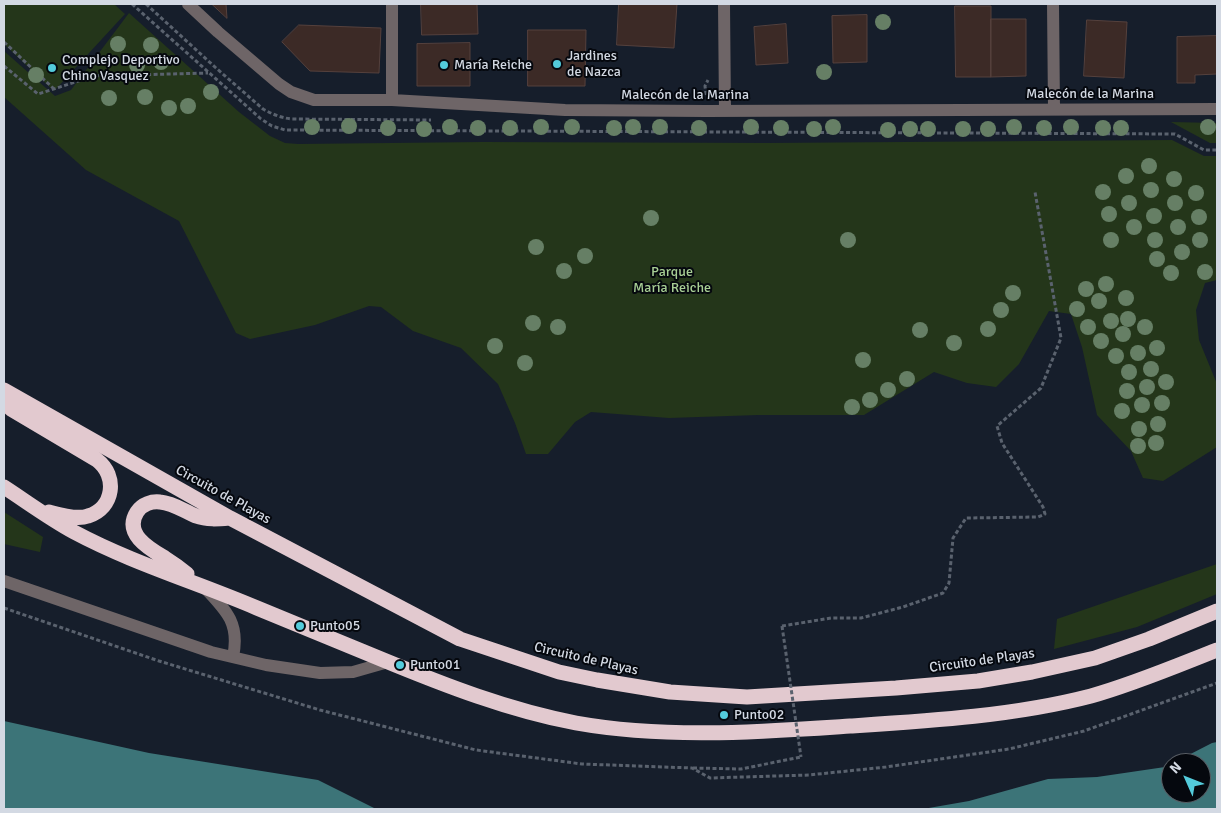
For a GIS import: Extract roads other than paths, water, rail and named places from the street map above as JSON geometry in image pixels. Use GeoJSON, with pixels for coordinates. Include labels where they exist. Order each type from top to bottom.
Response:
{"type":"FeatureCollection","features":[{"type":"Feature","properties":{"kind":"highway","name":"Circuito de Playas"},"geometry":{"type":"LineString","coordinates":[[4,390],[230,518],[460,639],[559,672],[597,680],[670,692],[748,697],[896,688],[978,680],[1032,672],[1095,658],[1149,639],[1217,611]]}},
{"type":"Feature","properties":{"kind":"highway"},"geometry":{"type":"LineString","coordinates":[[4,402],[11,409],[97,460],[109,472],[112,483],[109,494],[104,504],[96,512],[88,516],[60,514],[36,508]]}},
{"type":"Feature","properties":{"kind":"highway"},"geometry":{"type":"LineString","coordinates":[[4,487],[73,532],[447,686],[486,699],[576,723],[613,728],[678,733],[743,732],[935,720],[1039,707],[1090,696],[1139,681],[1217,650]]}},
{"type":"Feature","properties":{"kind":"highway"},"geometry":{"type":"LineString","coordinates":[[202,585],[143,544],[135,534],[134,523],[136,513],[141,507],[150,502],[158,501],[169,503],[196,516],[210,519],[230,518]]}},
{"type":"Feature","properties":{"kind":"street","name":"Malecón de la Marina"},"geometry":{"type":"LineString","coordinates":[[188,4],[246,56],[291,92],[314,100],[392,100],[565,110],[1217,109]]}},
{"type":"Feature","properties":{"kind":"street"},"geometry":{"type":"LineString","coordinates":[[392,4],[392,100]]}},
{"type":"Feature","properties":{"kind":"street"},"geometry":{"type":"LineString","coordinates":[[724,4],[725,110]]}},
{"type":"Feature","properties":{"kind":"street"},"geometry":{"type":"LineString","coordinates":[[1054,4],[1054,109]]}},
{"type":"Feature","properties":{"kind":"street"},"geometry":{"type":"LineString","coordinates":[[4,581],[211,652],[266,665],[320,673],[353,672],[388,662]]}},
{"type":"Feature","properties":{"kind":"street"},"geometry":{"type":"LineString","coordinates":[[202,585],[226,610],[234,626],[236,644],[233,657]]}},
{"type":"Feature","properties":{"kind":"place","name":"Jardines de Nazca"},"geometry":{"type":"Point","coordinates":[557,64]}},
{"type":"Feature","properties":{"kind":"place","name":"María Reiche"},"geometry":{"type":"Point","coordinates":[444,65]}},
{"type":"Feature","properties":{"kind":"place","name":"Complejo Deportivo Chino Vasquez"},"geometry":{"type":"Point","coordinates":[52,68]}},
{"type":"Feature","properties":{"kind":"place","name":"Punto05"},"geometry":{"type":"Point","coordinates":[300,626]}},
{"type":"Feature","properties":{"kind":"place","name":"Punto01"},"geometry":{"type":"Point","coordinates":[400,665]}},
{"type":"Feature","properties":{"kind":"place","name":"Punto02"},"geometry":{"type":"Point","coordinates":[724,715]}},
{"type":"Feature","properties":{"kind":"park label","name":"Parque María Reiche"},"geometry":{"type":"Point","coordinates":[672,280]}}]}
